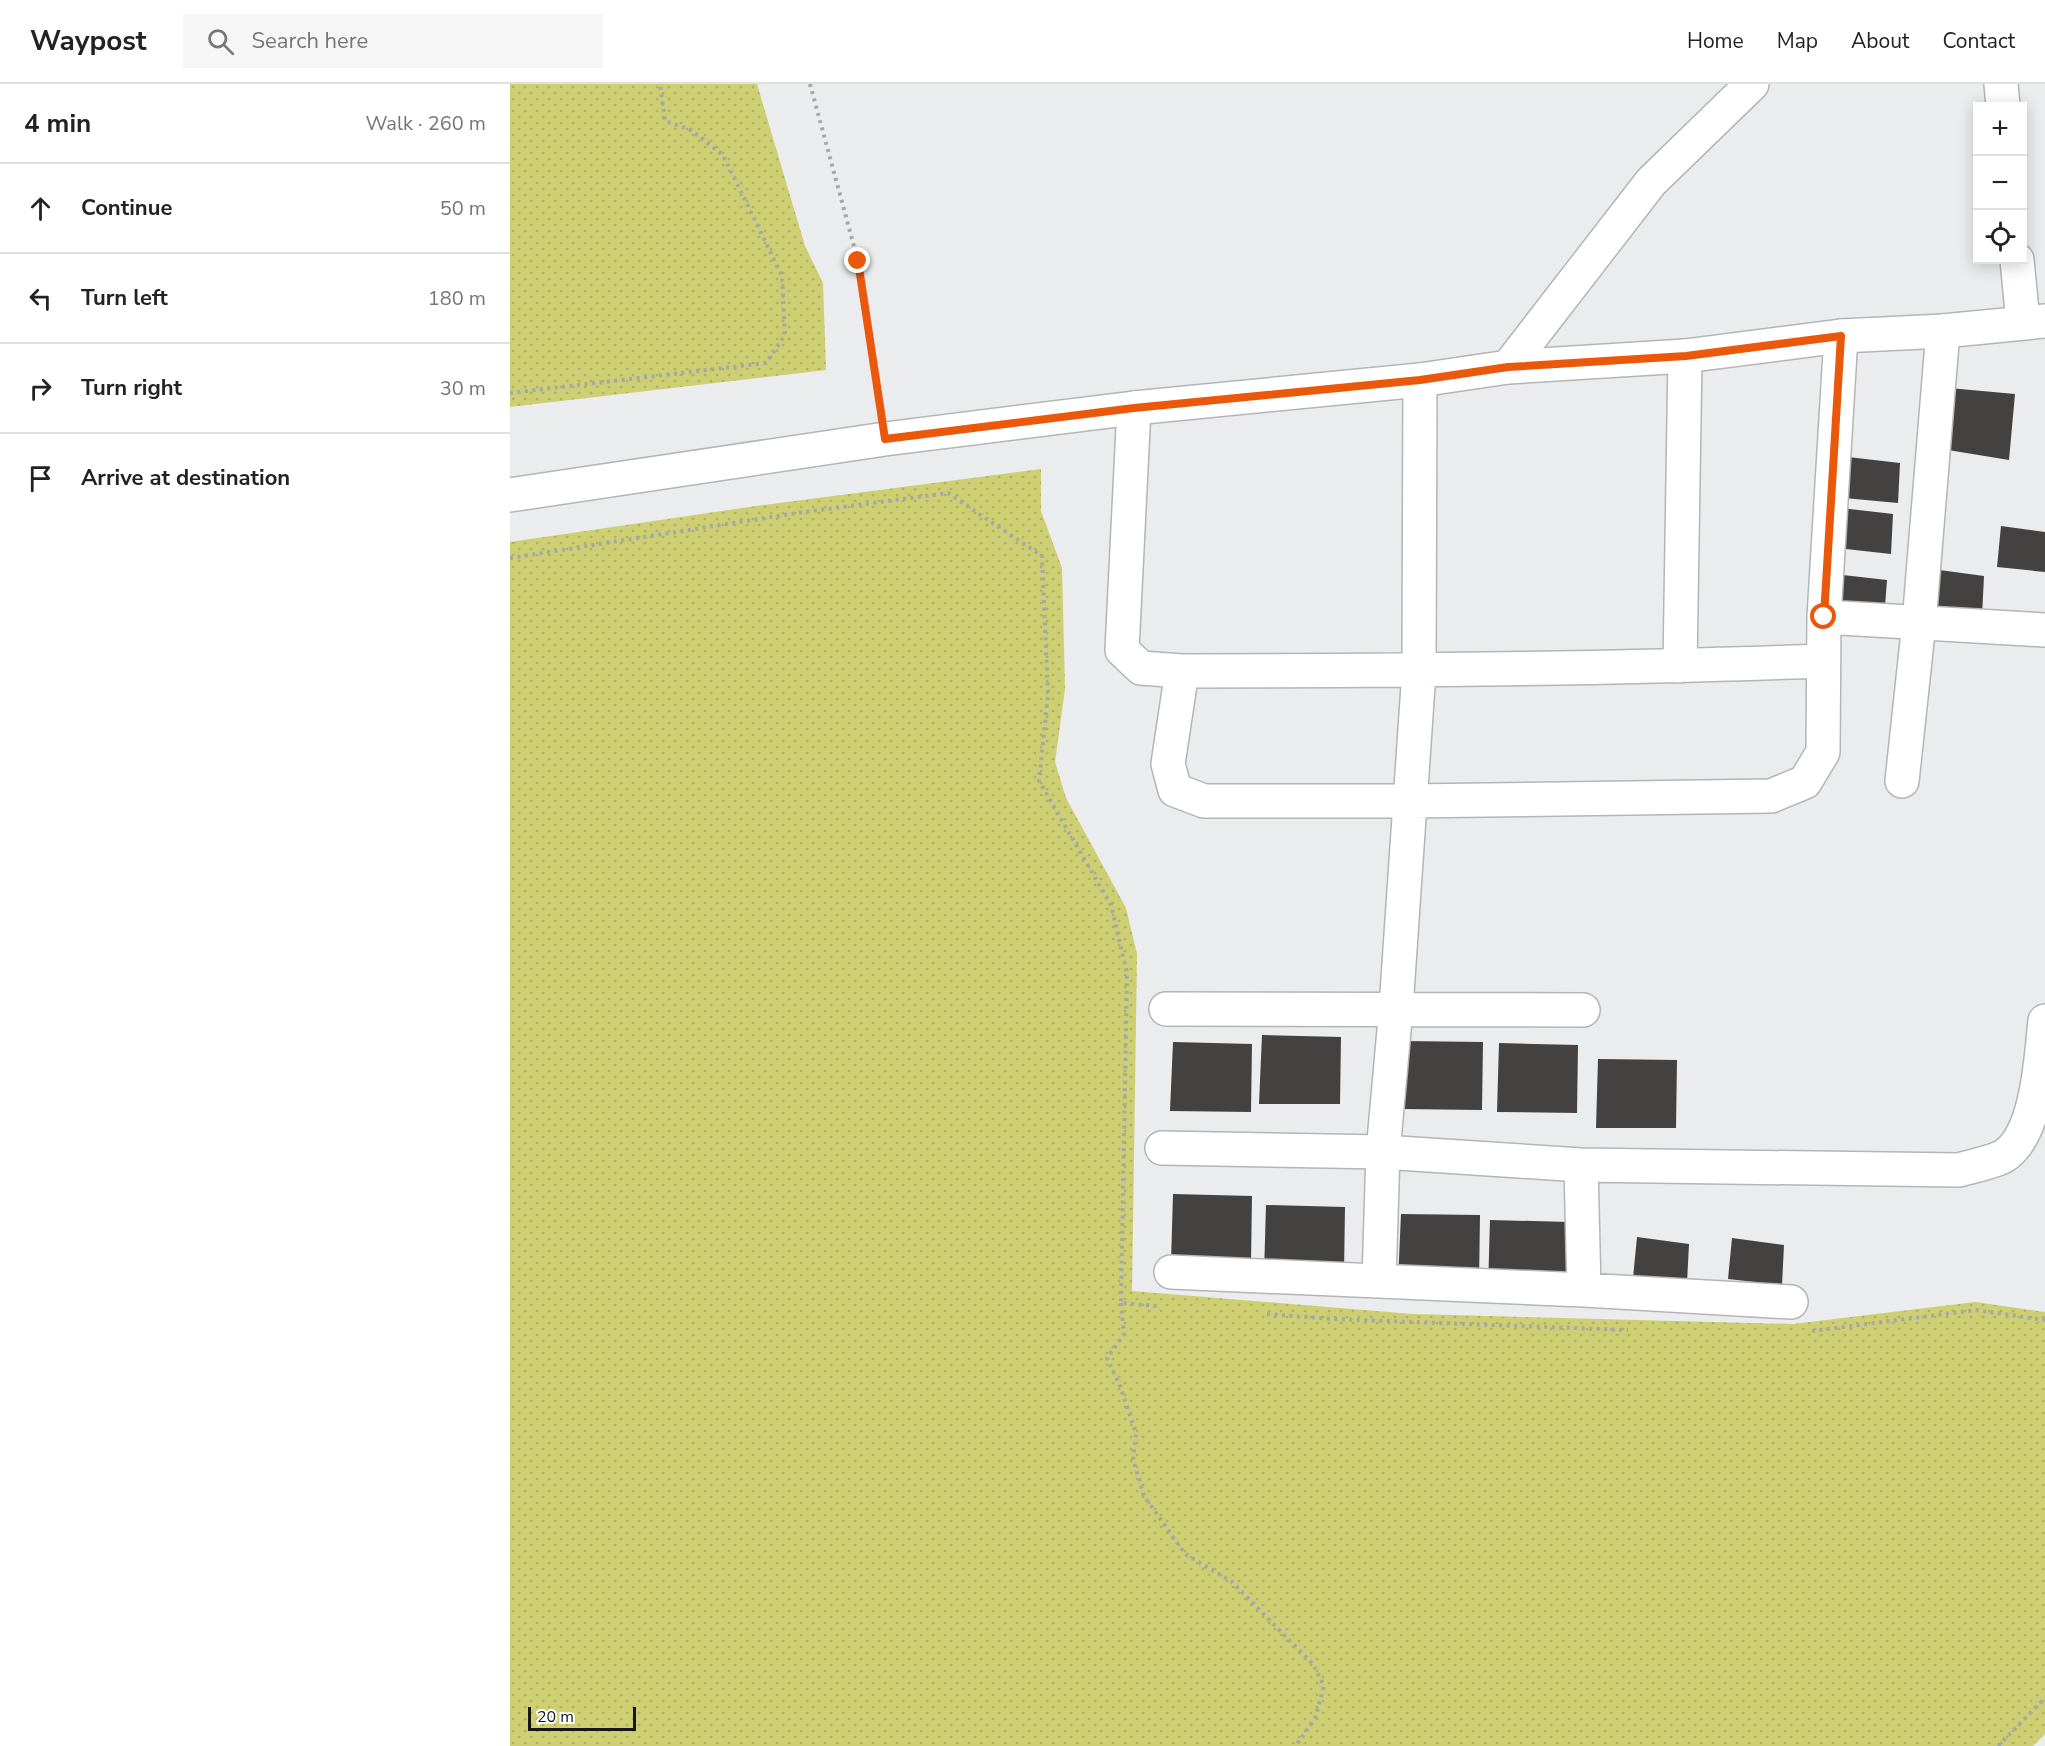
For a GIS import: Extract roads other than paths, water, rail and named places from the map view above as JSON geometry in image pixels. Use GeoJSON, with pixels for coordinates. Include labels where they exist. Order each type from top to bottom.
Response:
{"type":"FeatureCollection","features":[{"type":"Feature","properties":{"kind":"street"},"geometry":{"type":"LineString","coordinates":[[1508,367],[1651,182],[1752,84]]}},
{"type":"Feature","properties":{"kind":"street"},"geometry":{"type":"LineString","coordinates":[[2001,84],[2003,102]]}},
{"type":"Feature","properties":{"kind":"street"},"geometry":{"type":"LineString","coordinates":[[510,495],[885,439],[1134,408],[1420,380],[1508,367],[1686,356],[1841,336],[1943,331],[2034,321],[2018,264]]}},
{"type":"Feature","properties":{"kind":"street"},"geometry":{"type":"LineString","coordinates":[[1902,781],[1919,623],[1943,331]]}},
{"type":"Feature","properties":{"kind":"street"},"geometry":{"type":"LineString","coordinates":[[1182,671],[1168,764],[1175,789],[1204,801],[1409,801],[1771,796],[1805,782],[1823,752],[1824,617],[1841,336]]}},
{"type":"Feature","properties":{"kind":"street"},"geometry":{"type":"LineString","coordinates":[[1680,666],[1686,356]]}},
{"type":"Feature","properties":{"kind":"street"},"geometry":{"type":"LineString","coordinates":[[1379,1281],[1383,1152],[1396,1008],[1419,671],[1420,380]]}},
{"type":"Feature","properties":{"kind":"street"},"geometry":{"type":"LineString","coordinates":[[1134,408],[1122,650],[1141,669],[1419,671],[1823,661]]}},
{"type":"Feature","properties":{"kind":"street"},"geometry":{"type":"LineString","coordinates":[[1824,617],[2045,630]]}},
{"type":"Feature","properties":{"kind":"street"},"geometry":{"type":"LineString","coordinates":[[1166,1009],[1583,1010]]}},
{"type":"Feature","properties":{"kind":"street"},"geometry":{"type":"LineString","coordinates":[[1162,1148],[1383,1152],[1581,1165],[1959,1170],[2004,1156],[2025,1133],[2037,1087],[2045,1021]]}},
{"type":"Feature","properties":{"kind":"street"},"geometry":{"type":"LineString","coordinates":[[1581,1165],[1584,1290]]}},
{"type":"Feature","properties":{"kind":"street"},"geometry":{"type":"LineString","coordinates":[[1171,1272],[1584,1290],[1791,1302]]}}]}
